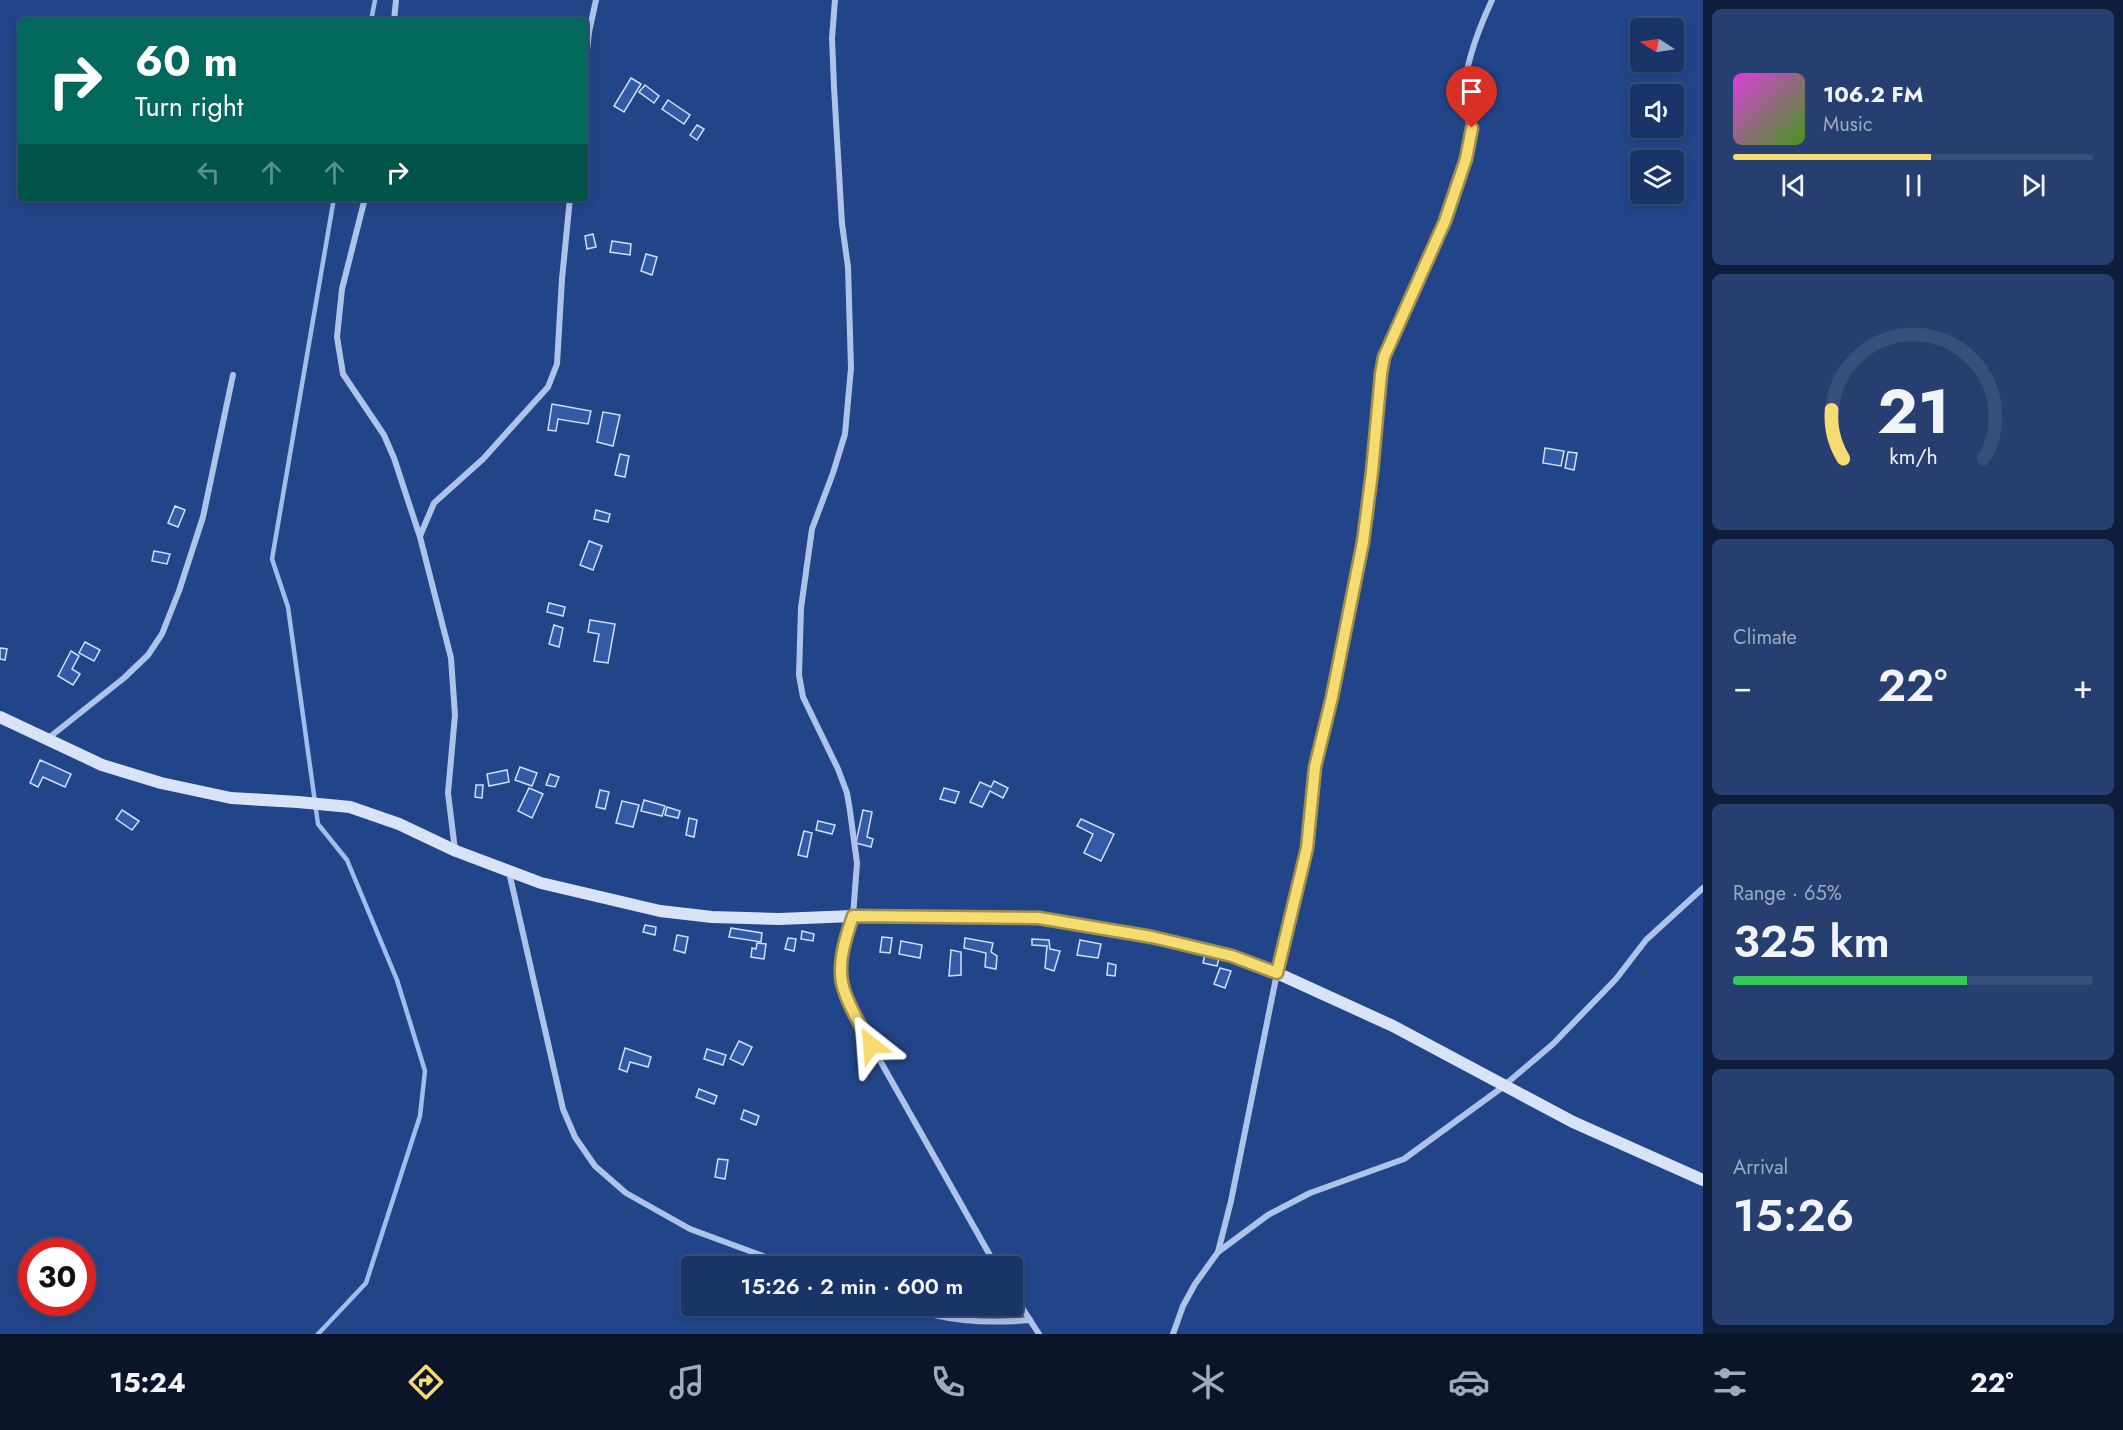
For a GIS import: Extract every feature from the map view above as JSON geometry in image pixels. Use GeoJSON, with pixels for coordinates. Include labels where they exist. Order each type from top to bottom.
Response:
{"type":"FeatureCollection","features":[{"type":"Feature","properties":{"kind":"street"},"geometry":{"type":"LineString","coordinates":[[394,18],[396,0]]}},
{"type":"Feature","properties":{"kind":"street"},"geometry":{"type":"LineString","coordinates":[[588,50],[596,0]]}},
{"type":"Feature","properties":{"kind":"street"},"geometry":{"type":"LineString","coordinates":[[835,0],[832,38],[842,224],[848,267],[851,368],[845,434],[812,530],[801,608],[799,675],[803,697],[847,792],[857,863],[853,916],[841,965],[843,989],[860,1024],[990,1256]]}},
{"type":"Feature","properties":{"kind":"street"},"geometry":{"type":"LineString","coordinates":[[1218,1252],[1231,1201],[1277,973],[1307,848],[1316,763],[1330,706],[1363,542],[1384,357],[1445,221],[1466,159],[1472,128],[1464,102],[1466,80],[1478,36],[1492,0]]}},
{"type":"Feature","properties":{"kind":"street"},"geometry":{"type":"LineString","coordinates":[[364,201],[342,289],[337,337],[343,374],[384,435],[394,458],[420,537],[451,658],[455,715],[448,793],[456,851]]}},
{"type":"Feature","properties":{"kind":"street"},"geometry":{"type":"LineString","coordinates":[[420,537],[434,503],[483,459],[548,387],[557,364],[570,201]]}},
{"type":"Feature","properties":{"kind":"street"},"geometry":{"type":"LineString","coordinates":[[46,740],[124,678],[148,655],[162,634],[179,591],[203,517],[233,375]]}},
{"type":"Feature","properties":{"kind":"street"},"geometry":{"type":"LineString","coordinates":[[0,717],[102,765],[161,783],[198,793],[231,798],[335,806],[362,811],[399,824],[456,851],[541,883],[684,915],[779,919],[853,916],[1039,918],[1132,933],[1221,953],[1277,973],[1393,1026],[1573,1122],[1703,1180]]}},
{"type":"Feature","properties":{"kind":"street"},"geometry":{"type":"LineString","coordinates":[[509,872],[563,1109],[575,1137],[595,1166],[626,1192],[690,1229],[763,1256]]}},
{"type":"Feature","properties":{"kind":"street"},"geometry":{"type":"LineString","coordinates":[[1173,1334],[1183,1306],[1195,1284],[1218,1252],[1268,1215],[1310,1193],[1404,1159],[1505,1085],[1553,1044],[1616,979],[1646,940],[1703,888]]}},
{"type":"Feature","properties":{"kind":"street"},"geometry":{"type":"LineString","coordinates":[[1023,1309],[1039,1334]]}},
{"type":"Feature","properties":{"kind":"street"},"geometry":{"type":"LineString","coordinates":[[947,1316],[973,1322],[993,1323],[1030,1320]]}},
{"type":"Feature","properties":{"kind":"building"},"geometry":{"type":"Polygon","coordinates":[[[631,78],[641,84],[624,112],[614,106],[631,78]]]}},
{"type":"Feature","properties":{"kind":"building"},"geometry":{"type":"Polygon","coordinates":[[[645,85],[659,96],[654,103],[639,92],[645,85]]]}},
{"type":"Feature","properties":{"kind":"building"},"geometry":{"type":"Polygon","coordinates":[[[668,100],[690,115],[684,124],[662,109],[668,100]]]}},
{"type":"Feature","properties":{"kind":"building"},"geometry":{"type":"Polygon","coordinates":[[[697,125],[704,129],[697,140],[690,135],[697,125]]]}},
{"type":"Feature","properties":{"kind":"building"},"geometry":{"type":"Polygon","coordinates":[[[593,234],[596,247],[587,249],[585,236],[593,234]]]}},
{"type":"Feature","properties":{"kind":"building"},"geometry":{"type":"Polygon","coordinates":[[[612,241],[631,244],[630,255],[610,252],[612,241]]]}},
{"type":"Feature","properties":{"kind":"building"},"geometry":{"type":"Polygon","coordinates":[[[646,254],[657,257],[652,275],[641,271],[646,254]]]}},
{"type":"Feature","properties":{"kind":"building"},"geometry":{"type":"Polygon","coordinates":[[[552,404],[591,411],[588,424],[558,419],[556,431],[548,430],[552,404]]]}},
{"type":"Feature","properties":{"kind":"building"},"geometry":{"type":"Polygon","coordinates":[[[603,412],[620,415],[613,446],[597,442],[603,412]]]}},
{"type":"Feature","properties":{"kind":"building"},"geometry":{"type":"Polygon","coordinates":[[[1545,448],[1564,451],[1561,466],[1543,463],[1545,448]]]}},
{"type":"Feature","properties":{"kind":"building"},"geometry":{"type":"Polygon","coordinates":[[[1568,452],[1577,453],[1574,470],[1565,468],[1568,452]]]}},
{"type":"Feature","properties":{"kind":"building"},"geometry":{"type":"Polygon","coordinates":[[[620,454],[629,456],[625,477],[615,475],[620,454]]]}},
{"type":"Feature","properties":{"kind":"building"},"geometry":{"type":"Polygon","coordinates":[[[175,506],[185,510],[178,527],[168,523],[175,506]]]}},
{"type":"Feature","properties":{"kind":"building"},"geometry":{"type":"Polygon","coordinates":[[[596,510],[610,514],[608,522],[594,519],[596,510]]]}},
{"type":"Feature","properties":{"kind":"building"},"geometry":{"type":"Polygon","coordinates":[[[589,541],[602,546],[593,570],[580,565],[589,541]]]}},
{"type":"Feature","properties":{"kind":"building"},"geometry":{"type":"Polygon","coordinates":[[[154,551],[170,554],[167,564],[152,561],[154,551]]]}},
{"type":"Feature","properties":{"kind":"building"},"geometry":{"type":"Polygon","coordinates":[[[549,603],[565,607],[563,616],[547,612],[549,603]]]}},
{"type":"Feature","properties":{"kind":"building"},"geometry":{"type":"Polygon","coordinates":[[[590,620],[615,624],[608,663],[594,661],[599,634],[588,632],[590,620]]]}},
{"type":"Feature","properties":{"kind":"building"},"geometry":{"type":"Polygon","coordinates":[[[554,625],[563,628],[559,647],[549,644],[554,625]]]}},
{"type":"Feature","properties":{"kind":"building"},"geometry":{"type":"Polygon","coordinates":[[[85,642],[100,650],[94,661],[79,653],[85,642]]]}},
{"type":"Feature","properties":{"kind":"building"},"geometry":{"type":"Polygon","coordinates":[[[0,648],[7,649],[5,660],[0,659],[0,648]]]}},
{"type":"Feature","properties":{"kind":"building"},"geometry":{"type":"Polygon","coordinates":[[[71,651],[79,656],[72,669],[80,674],[73,685],[58,676],[71,651]]]}},
{"type":"Feature","properties":{"kind":"building"},"geometry":{"type":"Polygon","coordinates":[[[40,760],[71,774],[65,787],[43,777],[38,787],[30,783],[40,760]]]}},
{"type":"Feature","properties":{"kind":"building"},"geometry":{"type":"Polygon","coordinates":[[[520,767],[537,773],[532,786],[515,780],[520,767]]]}},
{"type":"Feature","properties":{"kind":"building"},"geometry":{"type":"Polygon","coordinates":[[[507,770],[509,782],[489,786],[487,774],[507,770]]]}},
{"type":"Feature","properties":{"kind":"building"},"geometry":{"type":"Polygon","coordinates":[[[550,774],[559,777],[555,787],[546,785],[550,774]]]}},
{"type":"Feature","properties":{"kind":"building"},"geometry":{"type":"Polygon","coordinates":[[[994,781],[1008,788],[1003,798],[990,791],[982,807],[970,802],[980,782],[991,787],[994,781]]]}},
{"type":"Feature","properties":{"kind":"building"},"geometry":{"type":"Polygon","coordinates":[[[476,785],[483,785],[482,798],[475,797],[476,785]]]}},
{"type":"Feature","properties":{"kind":"building"},"geometry":{"type":"Polygon","coordinates":[[[529,788],[543,794],[532,818],[518,811],[529,788]]]}},
{"type":"Feature","properties":{"kind":"building"},"geometry":{"type":"Polygon","coordinates":[[[944,788],[959,792],[955,803],[940,799],[944,788]]]}},
{"type":"Feature","properties":{"kind":"building"},"geometry":{"type":"Polygon","coordinates":[[[600,790],[609,792],[605,809],[596,807],[600,790]]]}},
{"type":"Feature","properties":{"kind":"building"},"geometry":{"type":"Polygon","coordinates":[[[644,800],[665,806],[662,816],[641,811],[644,800]]]}},
{"type":"Feature","properties":{"kind":"building"},"geometry":{"type":"Polygon","coordinates":[[[622,801],[639,805],[633,827],[616,823],[622,801]]]}},
{"type":"Feature","properties":{"kind":"building"},"geometry":{"type":"Polygon","coordinates":[[[667,807],[680,811],[678,818],[665,815],[667,807]]]}},
{"type":"Feature","properties":{"kind":"building"},"geometry":{"type":"Polygon","coordinates":[[[122,810],[139,821],[132,830],[116,819],[122,810]]]}},
{"type":"Feature","properties":{"kind":"building"},"geometry":{"type":"Polygon","coordinates":[[[863,810],[872,812],[867,837],[873,839],[871,847],[856,843],[863,810]]]}},
{"type":"Feature","properties":{"kind":"building"},"geometry":{"type":"Polygon","coordinates":[[[689,818],[697,820],[694,837],[686,835],[689,818]]]}},
{"type":"Feature","properties":{"kind":"building"},"geometry":{"type":"Polygon","coordinates":[[[1081,819],[1114,834],[1101,861],[1084,853],[1093,834],[1077,826],[1081,819]]]}},
{"type":"Feature","properties":{"kind":"building"},"geometry":{"type":"Polygon","coordinates":[[[818,821],[835,825],[832,834],[816,830],[818,821]]]}},
{"type":"Feature","properties":{"kind":"building"},"geometry":{"type":"Polygon","coordinates":[[[804,831],[812,833],[807,857],[798,855],[804,831]]]}},
{"type":"Feature","properties":{"kind":"building"},"geometry":{"type":"Polygon","coordinates":[[[645,925],[656,927],[655,935],[643,932],[645,925]]]}},
{"type":"Feature","properties":{"kind":"building"},"geometry":{"type":"Polygon","coordinates":[[[731,928],[762,933],[761,942],[729,937],[731,928]]]}},
{"type":"Feature","properties":{"kind":"building"},"geometry":{"type":"Polygon","coordinates":[[[802,931],[814,934],[813,941],[801,939],[802,931]]]}},
{"type":"Feature","properties":{"kind":"building"},"geometry":{"type":"Polygon","coordinates":[[[677,935],[688,937],[685,953],[674,950],[677,935]]]}},
{"type":"Feature","properties":{"kind":"building"},"geometry":{"type":"Polygon","coordinates":[[[882,937],[892,938],[890,953],[880,952],[882,937]]]}},
{"type":"Feature","properties":{"kind":"building"},"geometry":{"type":"Polygon","coordinates":[[[788,938],[796,939],[794,951],[785,949],[788,938]]]}},
{"type":"Feature","properties":{"kind":"building"},"geometry":{"type":"Polygon","coordinates":[[[965,938],[993,943],[991,952],[997,956],[996,969],[985,967],[986,953],[964,948],[965,938]]]}},
{"type":"Feature","properties":{"kind":"building"},"geometry":{"type":"Polygon","coordinates":[[[1032,939],[1049,940],[1050,949],[1060,951],[1054,971],[1045,968],[1047,946],[1032,945],[1032,939]]]}},
{"type":"Feature","properties":{"kind":"building"},"geometry":{"type":"Polygon","coordinates":[[[1080,940],[1101,944],[1098,958],[1077,955],[1080,940]]]}},
{"type":"Feature","properties":{"kind":"building"},"geometry":{"type":"Polygon","coordinates":[[[901,941],[922,945],[920,958],[899,954],[901,941]]]}},
{"type":"Feature","properties":{"kind":"building"},"geometry":{"type":"Polygon","coordinates":[[[757,943],[766,944],[764,959],[751,957],[752,948],[756,949],[757,943]]]}},
{"type":"Feature","properties":{"kind":"building"},"geometry":{"type":"Polygon","coordinates":[[[951,950],[961,952],[961,975],[949,976],[951,950]]]}},
{"type":"Feature","properties":{"kind":"building"},"geometry":{"type":"Polygon","coordinates":[[[1205,954],[1219,958],[1217,966],[1203,963],[1205,954]]]}},
{"type":"Feature","properties":{"kind":"building"},"geometry":{"type":"Polygon","coordinates":[[[1108,963],[1116,965],[1115,976],[1107,975],[1108,963]]]}},
{"type":"Feature","properties":{"kind":"building"},"geometry":{"type":"Polygon","coordinates":[[[1220,968],[1231,971],[1225,988],[1214,984],[1220,968]]]}},
{"type":"Feature","properties":{"kind":"building"},"geometry":{"type":"Polygon","coordinates":[[[739,1041],[752,1047],[743,1065],[730,1059],[739,1041]]]}},
{"type":"Feature","properties":{"kind":"building"},"geometry":{"type":"Polygon","coordinates":[[[625,1048],[651,1057],[648,1067],[630,1062],[627,1072],[619,1069],[625,1048]]]}},
{"type":"Feature","properties":{"kind":"building"},"geometry":{"type":"Polygon","coordinates":[[[707,1049],[726,1055],[723,1065],[704,1059],[707,1049]]]}},
{"type":"Feature","properties":{"kind":"building"},"geometry":{"type":"Polygon","coordinates":[[[699,1089],[717,1096],[714,1104],[696,1097],[699,1089]]]}},
{"type":"Feature","properties":{"kind":"building"},"geometry":{"type":"Polygon","coordinates":[[[744,1110],[759,1116],[756,1125],[741,1119],[744,1110]]]}},
{"type":"Feature","properties":{"kind":"building"},"geometry":{"type":"Polygon","coordinates":[[[718,1159],[728,1160],[725,1179],[715,1177],[718,1159]]]}},
{"type":"Feature","properties":{"kind":"waterway"},"geometry":{"type":"LineString","coordinates":[[372,18],[375,0]]}},
{"type":"Feature","properties":{"kind":"waterway"},"geometry":{"type":"LineString","coordinates":[[318,1334],[366,1283],[420,1116],[425,1071],[397,980],[347,860],[318,824],[288,607],[272,559],[333,201]]}},
{"type":"Feature","properties":{"kind":"route"},"geometry":{"type":"LineString","coordinates":[[871,1045],[843,989],[841,965],[853,916],[1039,918],[1152,937],[1232,956],[1277,973],[1307,848],[1317,755],[1332,697],[1363,542],[1384,357],[1445,221],[1466,159],[1472,128]]}}]}
